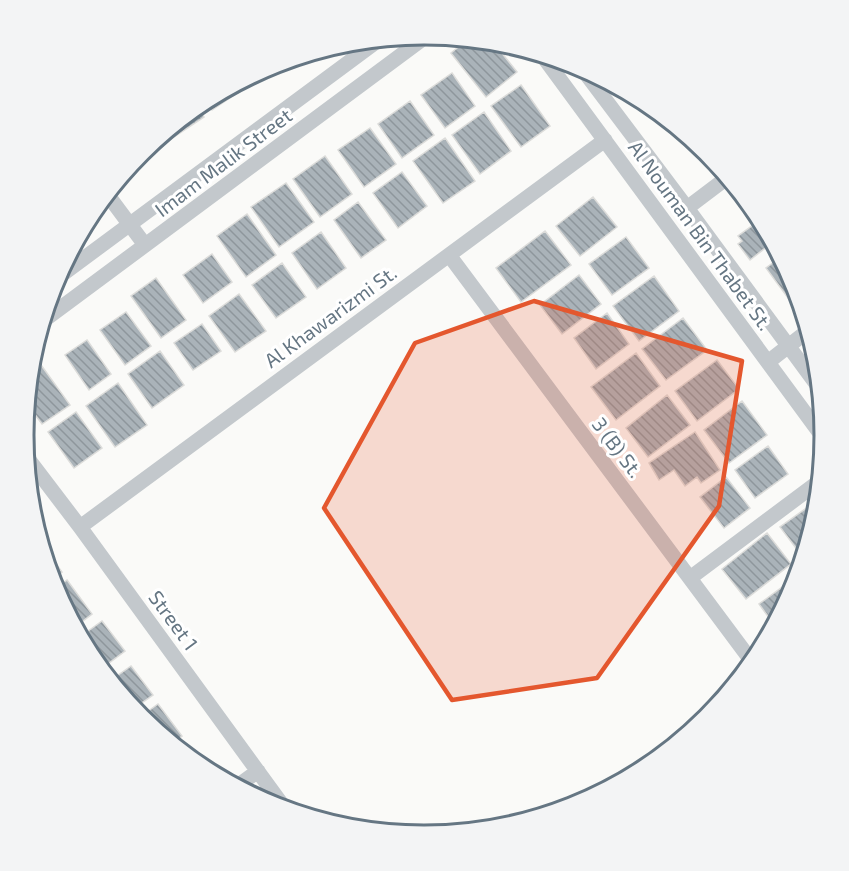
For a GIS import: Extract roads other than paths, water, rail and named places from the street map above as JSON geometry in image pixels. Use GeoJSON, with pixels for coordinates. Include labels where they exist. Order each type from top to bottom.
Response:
{"type":"FeatureCollection","features":[{"type":"Feature","properties":{"kind":"street","name":"Imam Malik Street"},"geometry":{"type":"LineString","coordinates":[[54,313],[414,45]]}},
{"type":"Feature","properties":{"kind":"street","name":"Imam Malik Street"},"geometry":{"type":"LineString","coordinates":[[74,266],[365,50]]}},
{"type":"Feature","properties":{"kind":"street","name":"Al Nouman Bin Thabet St."},"geometry":{"type":"LineString","coordinates":[[550,66],[814,425]]}},
{"type":"Feature","properties":{"kind":"street","name":"Al Nouman Bin Thabet St."},"geometry":{"type":"LineString","coordinates":[[593,84],[809,374]]}},
{"type":"Feature","properties":{"kind":"street","name":"Al Khawarizmi St."},"geometry":{"type":"LineString","coordinates":[[80,527],[605,140]]}},
{"type":"Feature","properties":{"kind":"street"},"geometry":{"type":"LineString","coordinates":[[687,208],[721,182]]}},
{"type":"Feature","properties":{"kind":"street"},"geometry":{"type":"LineString","coordinates":[[113,201],[145,245]]}},
{"type":"Feature","properties":{"kind":"street","name":"3 (B) St."},"geometry":{"type":"LineString","coordinates":[[448,255],[747,655]]}},
{"type":"Feature","properties":{"kind":"street"},"geometry":{"type":"LineString","coordinates":[[768,362],[801,336]]}},
{"type":"Feature","properties":{"kind":"street","name":"Street 1"},"geometry":{"type":"LineString","coordinates":[[36,469],[276,796]]}},
{"type":"Feature","properties":{"kind":"street"},"geometry":{"type":"LineString","coordinates":[[690,578],[811,488]]}},
{"type":"Feature","properties":{"kind":"street"},"geometry":{"type":"LineString","coordinates":[[244,781],[258,771]]}}]}
